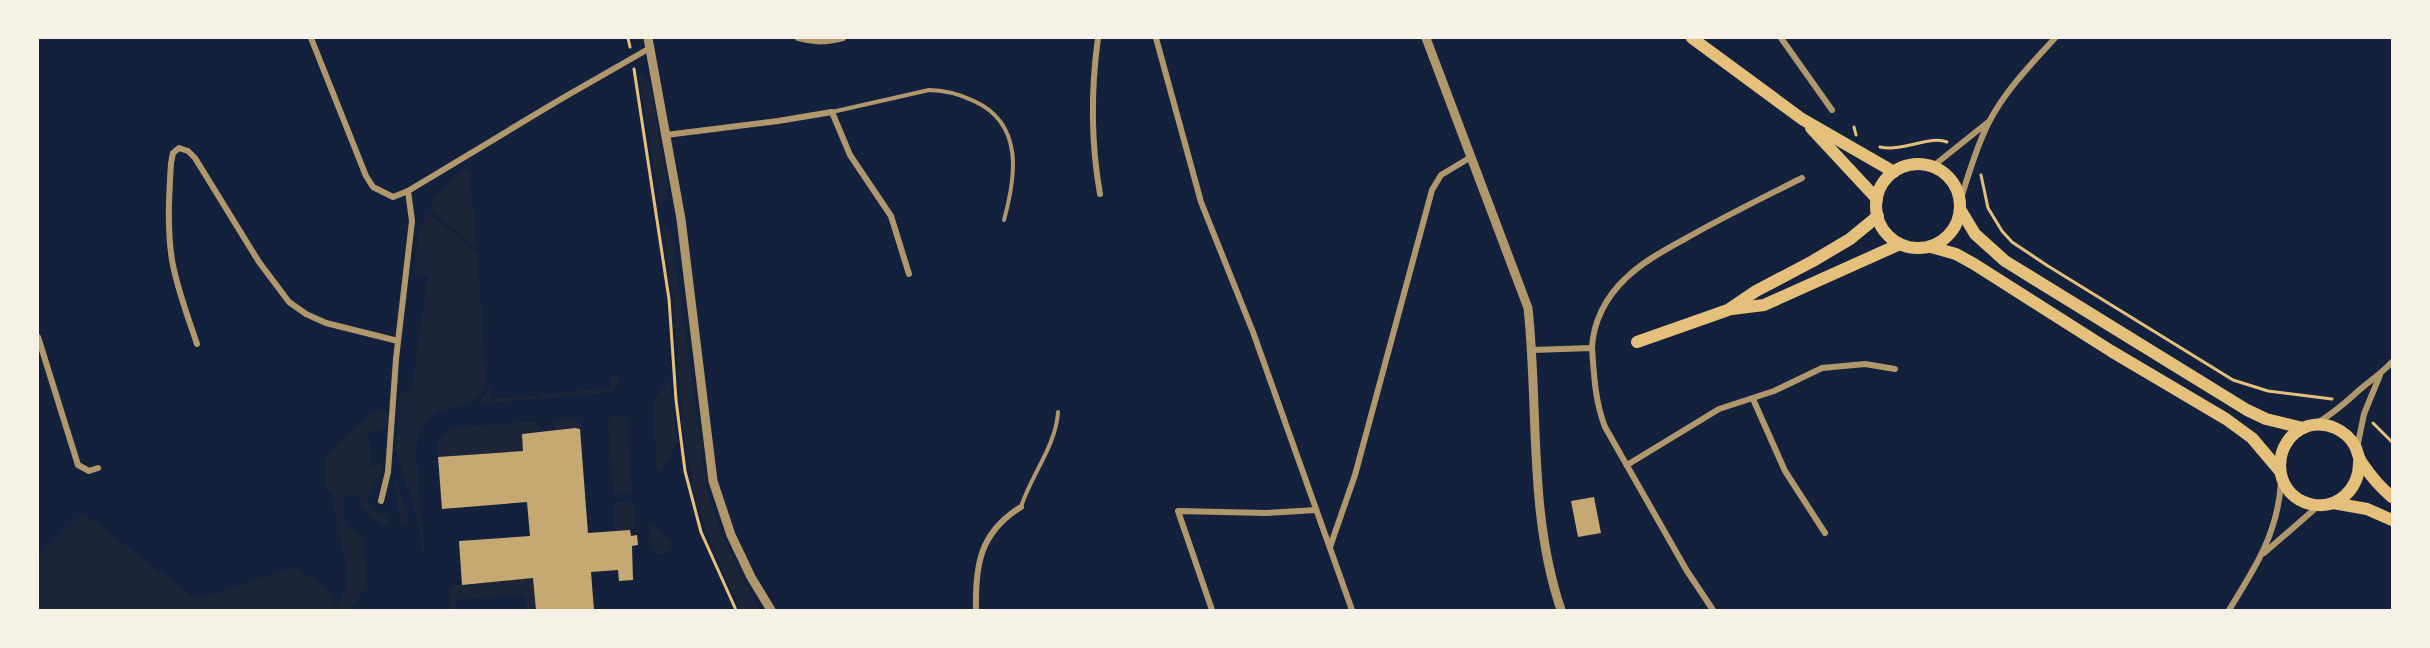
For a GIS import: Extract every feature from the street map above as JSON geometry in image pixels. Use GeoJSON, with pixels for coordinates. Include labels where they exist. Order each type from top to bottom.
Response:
{"type":"FeatureCollection","features":[{"type":"Feature","properties":{"kind":"highway"},"geometry":{"type":"LineString","coordinates":[[1692,38],[1802,119],[1894,172]]}},
{"type":"Feature","properties":{"kind":"highway"},"geometry":{"type":"LineString","coordinates":[[1802,119],[1877,199]]}},
{"type":"Feature","properties":{"kind":"highway"},"geometry":{"type":"LineString","coordinates":[[1960,205],[1956,225],[1952,232],[1931,246],[1920,248],[1900,244],[1886,233],[1878,216],[1877,199],[1883,184],[1894,172],[1912,165],[1932,166],[1941,171],[1954,183],[1960,205],[1975,234],[2005,261],[2247,410],[2266,418],[2308,427],[2328,426],[2342,432],[2374,480],[2392,497]]}},
{"type":"Feature","properties":{"kind":"highway"},"geometry":{"type":"LineString","coordinates":[[1728,310],[1756,291],[1850,239],[1878,216]]}},
{"type":"Feature","properties":{"kind":"highway"},"geometry":{"type":"LineString","coordinates":[[1637,342],[1728,310],[1764,305],[1900,244]]}},
{"type":"Feature","properties":{"kind":"highway"},"geometry":{"type":"LineString","coordinates":[[1931,246],[1956,254],[1974,264],[2110,351],[2226,419],[2252,438],[2280,474],[2288,491],[2298,499],[2319,505],[2333,503],[2367,510],[2392,520]]}},
{"type":"Feature","properties":{"kind":"highway"},"geometry":{"type":"LineString","coordinates":[[2280,474],[2280,457],[2285,444],[2290,438],[2308,427]]}},
{"type":"Feature","properties":{"kind":"highway"},"geometry":{"type":"LineString","coordinates":[[2333,503],[2346,496],[2354,486],[2359,475],[2358,455]]}},
{"type":"Feature","properties":{"kind":"street"},"geometry":{"type":"LineString","coordinates":[[311,38],[366,177],[373,188],[393,197],[408,191],[650,48]]}},
{"type":"Feature","properties":{"kind":"street"},"geometry":{"type":"LineString","coordinates":[[648,38],[681,219],[713,481],[731,535],[751,577],[771,610]]}},
{"type":"Feature","properties":{"kind":"street"},"geometry":{"type":"LineString","coordinates":[[798,38],[827,42],[843,38]]}},
{"type":"Feature","properties":{"kind":"street"},"geometry":{"type":"LineString","coordinates":[[1098,38],[1093,75],[1095,162],[1100,194]]}},
{"type":"Feature","properties":{"kind":"street"},"geometry":{"type":"LineString","coordinates":[[1156,38],[1201,202],[1253,332],[1352,610]]}},
{"type":"Feature","properties":{"kind":"street"},"geometry":{"type":"LineString","coordinates":[[1426,38],[1528,308],[1539,515],[1550,572],[1561,610]]}},
{"type":"Feature","properties":{"kind":"street"},"geometry":{"type":"LineString","coordinates":[[1780,38],[1832,110]]}},
{"type":"Feature","properties":{"kind":"street"},"geometry":{"type":"LineString","coordinates":[[1932,166],[1957,149],[1990,120],[2034,61],[2055,38]]}},
{"type":"Feature","properties":{"kind":"street"},"geometry":{"type":"LineString","coordinates":[[666,135],[832,112],[850,155],[891,216],[909,274]]}},
{"type":"Feature","properties":{"kind":"street"},"geometry":{"type":"LineString","coordinates":[[1960,205],[1973,161],[1990,120]]}},
{"type":"Feature","properties":{"kind":"street"},"geometry":{"type":"LineString","coordinates":[[197,344],[172,260],[170,239],[171,163],[172,153],[179,148],[188,151],[195,158],[259,262],[289,302],[326,324],[398,341]]}},
{"type":"Feature","properties":{"kind":"street"},"geometry":{"type":"LineString","coordinates":[[1330,548],[1355,476],[1432,190],[1441,175],[1471,157]]}},
{"type":"Feature","properties":{"kind":"street"},"geometry":{"type":"LineString","coordinates":[[1713,610],[1687,571],[1605,427],[1598,407],[1592,348],[1593,332],[1606,303],[1625,279],[1637,269],[1712,223],[1802,178]]}},
{"type":"Feature","properties":{"kind":"street"},"geometry":{"type":"LineString","coordinates":[[381,501],[388,472],[398,341],[412,221],[408,191]]}},
{"type":"Feature","properties":{"kind":"street"},"geometry":{"type":"LineString","coordinates":[[38,337],[78,465],[88,471],[98,468]]}},
{"type":"Feature","properties":{"kind":"street"},"geometry":{"type":"LineString","coordinates":[[1532,350],[1592,348]]}},
{"type":"Feature","properties":{"kind":"street"},"geometry":{"type":"LineString","coordinates":[[2308,427],[2334,413],[2380,375],[2392,362]]}},
{"type":"Feature","properties":{"kind":"street"},"geometry":{"type":"LineString","coordinates":[[1627,465],[1719,410],[1752,399],[1822,368],[1865,364],[1895,369]]}},
{"type":"Feature","properties":{"kind":"street"},"geometry":{"type":"LineString","coordinates":[[2358,455],[2364,414],[2380,375]]}},
{"type":"Feature","properties":{"kind":"street"},"geometry":{"type":"LineString","coordinates":[[1752,399],[1785,471],[1825,533]]}},
{"type":"Feature","properties":{"kind":"street"},"geometry":{"type":"LineString","coordinates":[[2229,610],[2264,554],[2277,511],[2280,474]]}},
{"type":"Feature","properties":{"kind":"street"},"geometry":{"type":"LineString","coordinates":[[2264,554],[2319,505]]}},
{"type":"Feature","properties":{"kind":"street"},"geometry":{"type":"LineString","coordinates":[[976,610],[979,561],[986,540],[1005,516],[1021,507]]}},
{"type":"Feature","properties":{"kind":"street"},"geometry":{"type":"LineString","coordinates":[[1212,610],[1178,511],[1266,513],[1316,510]]}},
{"type":"Feature","properties":{"kind":"lane"},"geometry":{"type":"LineString","coordinates":[[832,112],[929,90],[945,90],[986,106],[998,116],[1011,143],[1012,183],[1004,220]]}},
{"type":"Feature","properties":{"kind":"lane"},"geometry":{"type":"LineString","coordinates":[[1021,507],[1026,488],[1052,439],[1058,412]]}},
{"type":"Feature","properties":{"kind":"path"},"geometry":{"type":"LineString","coordinates":[[628,38],[668,289],[676,400],[685,471],[701,532],[736,610]]}},
{"type":"Feature","properties":{"kind":"path"},"geometry":{"type":"LineString","coordinates":[[1883,148],[1902,148],[1935,139],[1951,144]]}},
{"type":"Feature","properties":{"kind":"path"},"geometry":{"type":"LineString","coordinates":[[1980,171],[1984,196],[1992,216],[2012,242],[2141,324],[2244,385],[2268,391],[2337,401]]}},
{"type":"Feature","properties":{"kind":"path"},"geometry":{"type":"LineString","coordinates":[[2367,417],[2392,442]]}},
{"type":"Feature","properties":{"kind":"shaded area"},"geometry":{"type":"Polygon","coordinates":[[[639,75],[648,82],[651,90],[668,189],[666,200],[660,208],[639,75]]]}},
{"type":"Feature","properties":{"kind":"shaded area"},"geometry":{"type":"Polygon","coordinates":[[[465,167],[470,173],[476,248],[430,209],[435,199],[465,167]]]}},
{"type":"Feature","properties":{"kind":"shaded area"},"geometry":{"type":"Polygon","coordinates":[[[427,213],[454,233],[478,256],[486,384],[481,394],[473,400],[434,414],[425,421],[419,432],[417,472],[425,552],[422,553],[419,523],[396,451],[401,391],[411,393],[428,276],[414,274],[419,233],[427,213]]]}},
{"type":"Feature","properties":{"kind":"shaded area"},"geometry":{"type":"Polygon","coordinates":[[[662,221],[670,231],[673,242],[707,489],[720,532],[759,610],[740,610],[712,546],[694,494],[682,422],[674,305],[662,221]]]}},
{"type":"Feature","properties":{"kind":"shaded area"},"geometry":{"type":"Polygon","coordinates":[[[610,377],[617,377],[620,382],[613,390],[601,394],[541,398],[541,394],[611,388],[610,377]]]}},
{"type":"Feature","properties":{"kind":"shaded area"},"geometry":{"type":"Polygon","coordinates":[[[670,379],[677,444],[657,477],[653,401],[670,379]]]}},
{"type":"Feature","properties":{"kind":"shaded area"},"geometry":{"type":"Polygon","coordinates":[[[491,384],[491,399],[535,395],[535,399],[478,404],[491,384]]]}},
{"type":"Feature","properties":{"kind":"shaded area"},"geometry":{"type":"Polygon","coordinates":[[[386,409],[387,425],[384,429],[368,433],[371,466],[382,465],[382,472],[370,493],[368,504],[371,511],[387,515],[388,525],[381,525],[360,506],[359,495],[344,497],[345,524],[363,540],[367,587],[349,610],[38,610],[38,557],[83,513],[197,600],[294,567],[324,586],[336,608],[343,595],[346,567],[332,494],[325,489],[325,456],[363,421],[386,409]]]}},
{"type":"Feature","properties":{"kind":"shaded area"},"geometry":{"type":"Polygon","coordinates":[[[613,415],[624,417],[627,422],[632,493],[614,496],[608,422],[613,415]]]}},
{"type":"Feature","properties":{"kind":"shaded area"},"geometry":{"type":"Polygon","coordinates":[[[570,418],[584,428],[555,430],[553,420],[570,418]]]}},
{"type":"Feature","properties":{"kind":"shaded area"},"geometry":{"type":"Polygon","coordinates":[[[538,421],[539,431],[523,433],[524,450],[439,457],[440,440],[450,428],[538,421]]]}},
{"type":"Feature","properties":{"kind":"shaded area"},"geometry":{"type":"Polygon","coordinates":[[[393,469],[410,523],[401,524],[393,469]]]}},
{"type":"Feature","properties":{"kind":"shaded area"},"geometry":{"type":"Polygon","coordinates":[[[614,502],[633,503],[635,529],[615,531],[614,502]]]}},
{"type":"Feature","properties":{"kind":"shaded area"},"geometry":{"type":"Polygon","coordinates":[[[653,524],[672,542],[672,547],[667,554],[658,554],[652,549],[650,526],[653,524]]]}},
{"type":"Feature","properties":{"kind":"shaded area"},"geometry":{"type":"Polygon","coordinates":[[[534,579],[536,610],[526,610],[524,594],[455,600],[456,610],[450,609],[449,586],[534,579]]]}},
{"type":"Feature","properties":{"kind":"building"},"geometry":{"type":"Polygon","coordinates":[[[580,429],[588,533],[630,530],[631,536],[637,535],[638,545],[632,546],[633,580],[619,581],[618,570],[591,572],[594,610],[536,610],[533,578],[462,585],[459,541],[530,536],[527,502],[442,509],[438,457],[523,451],[522,434],[580,429]]]}},
{"type":"Feature","properties":{"kind":"building"},"geometry":{"type":"Polygon","coordinates":[[[1594,497],[1601,533],[1578,537],[1571,501],[1594,497]]]}}]}
